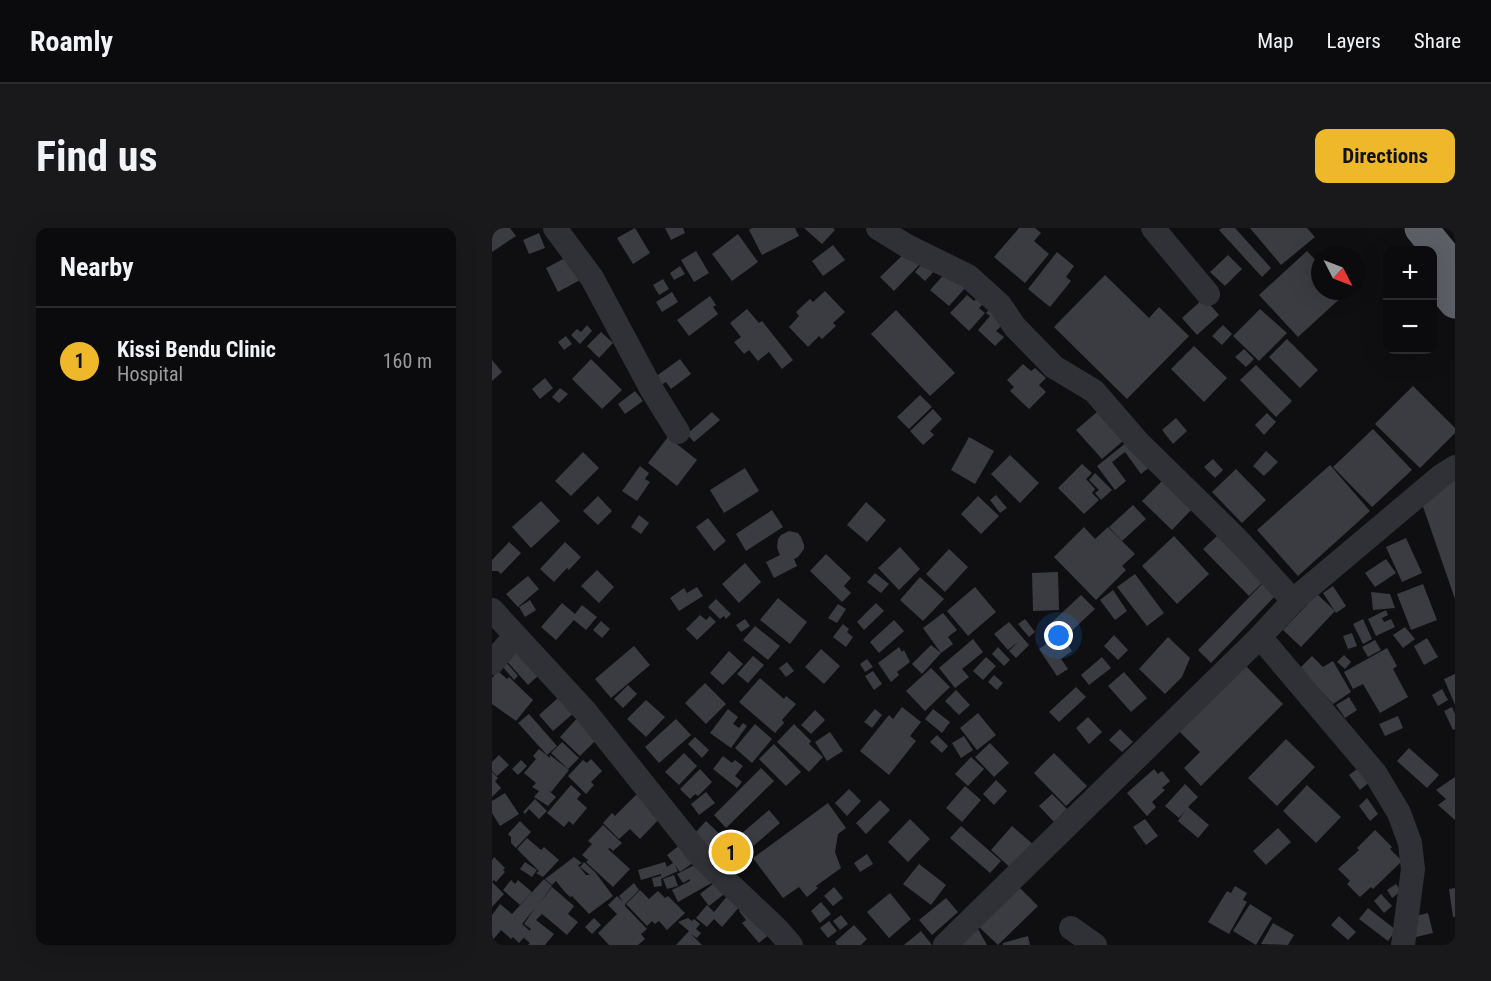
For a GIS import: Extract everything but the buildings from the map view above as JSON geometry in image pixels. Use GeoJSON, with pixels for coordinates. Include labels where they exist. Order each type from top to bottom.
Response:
{"type":"FeatureCollection","features":[{"type":"Feature","properties":{"kind":"highway"},"geometry":{"type":"LineString","coordinates":[[1395,228],[1410,246]]}},
{"type":"Feature","properties":{"kind":"highway"},"geometry":{"type":"LineString","coordinates":[[1421,228],[1455,270]]}},
{"type":"Feature","properties":{"kind":"highway"},"geometry":{"type":"LineString","coordinates":[[1437,280],[1455,302]]}},
{"type":"Feature","properties":{"kind":"street"},"geometry":{"type":"LineString","coordinates":[[555,228],[592,278],[652,390],[678,432]]}},
{"type":"Feature","properties":{"kind":"street"},"geometry":{"type":"LineString","coordinates":[[878,228],[907,246],[968,276],[976,283],[1000,305],[1015,327],[1054,367],[1094,391],[1139,443],[1236,538],[1288,596],[1296,598]]}},
{"type":"Feature","properties":{"kind":"street"},"geometry":{"type":"LineString","coordinates":[[1154,228],[1208,294]]}},
{"type":"Feature","properties":{"kind":"street"},"geometry":{"type":"LineString","coordinates":[[945,945],[1260,637],[1296,598],[1441,476],[1455,467]]}},
{"type":"Feature","properties":{"kind":"street"},"geometry":{"type":"LineString","coordinates":[[492,610],[585,711],[703,859],[791,945]]}},
{"type":"Feature","properties":{"kind":"street"},"geometry":{"type":"LineString","coordinates":[[492,663],[515,636]]}},
{"type":"Feature","properties":{"kind":"street"},"geometry":{"type":"LineString","coordinates":[[1260,637],[1376,773],[1399,813],[1410,843],[1413,869],[1403,945]]}},
{"type":"Feature","properties":{"kind":"street"},"geometry":{"type":"LineString","coordinates":[[1071,928],[1095,945]]}},
{"type":"Feature","properties":{"kind":"place","name":"Kissi Bendu Clinic"},"geometry":{"type":"Point","coordinates":[731,852]}}]}
